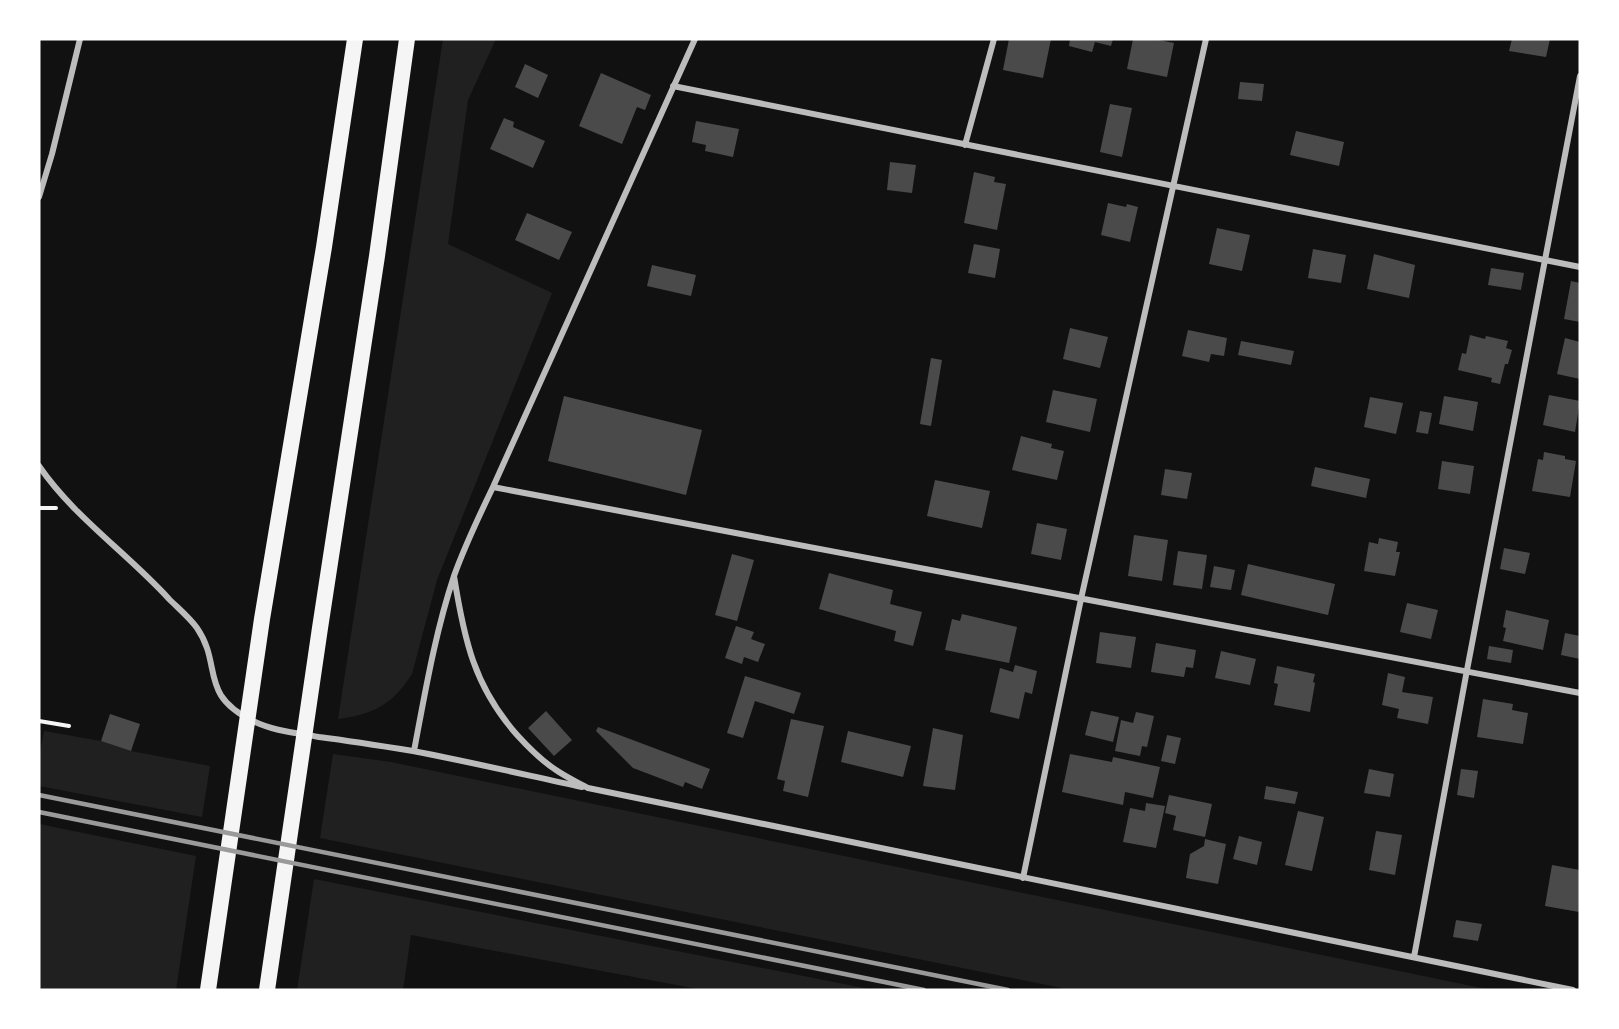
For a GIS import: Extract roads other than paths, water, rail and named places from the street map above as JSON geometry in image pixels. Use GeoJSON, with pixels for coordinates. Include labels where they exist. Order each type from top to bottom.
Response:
{"type":"FeatureCollection","features":[{"type":"Feature","properties":{"kind":"highway"},"geometry":{"type":"LineString","coordinates":[[208,990],[262,619],[324,247],[355,39]]}},
{"type":"Feature","properties":{"kind":"highway"},"geometry":{"type":"LineString","coordinates":[[267,990],[377,256],[407,39]]}},
{"type":"Feature","properties":{"kind":"street"},"geometry":{"type":"LineString","coordinates":[[39,197],[80,39]]}},
{"type":"Feature","properties":{"kind":"street"},"geometry":{"type":"LineString","coordinates":[[414,751],[440,624],[454,576],[470,534],[494,487],[695,39]]}},
{"type":"Feature","properties":{"kind":"street"},"geometry":{"type":"LineString","coordinates":[[965,145],[994,39]]}},
{"type":"Feature","properties":{"kind":"street"},"geometry":{"type":"LineString","coordinates":[[1023,878],[1081,599],[1206,39]]}},
{"type":"Feature","properties":{"kind":"street"},"geometry":{"type":"LineString","coordinates":[[1414,957],[1580,76]]}},
{"type":"Feature","properties":{"kind":"street"},"geometry":{"type":"LineString","coordinates":[[673,86],[1580,267]]}},
{"type":"Feature","properties":{"kind":"street"},"geometry":{"type":"LineString","coordinates":[[39,466],[51,483],[98,532],[158,587],[197,629],[207,652],[220,696],[233,710],[254,722],[280,731],[414,751],[1573,990]]}},
{"type":"Feature","properties":{"kind":"street"},"geometry":{"type":"LineString","coordinates":[[494,487],[1580,693]]}},
{"type":"Feature","properties":{"kind":"street"},"geometry":{"type":"LineString","coordinates":[[454,576],[462,623],[472,659],[485,691],[504,720],[529,748],[554,769],[588,788]]}},
{"type":"Feature","properties":{"kind":"railway"},"geometry":{"type":"LineString","coordinates":[[39,795],[1008,990]]}},
{"type":"Feature","properties":{"kind":"railway"},"geometry":{"type":"LineString","coordinates":[[39,812],[924,990]]}}]}
